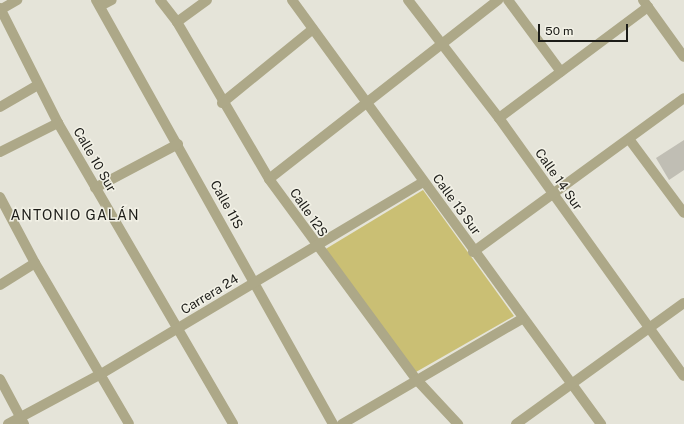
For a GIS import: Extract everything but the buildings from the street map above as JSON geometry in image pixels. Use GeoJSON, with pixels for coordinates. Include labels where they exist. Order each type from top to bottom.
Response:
{"type":"FeatureCollection","features":[{"type":"Feature","properties":{"kind":"street"},"geometry":{"type":"LineString","coordinates":[[0,9],[17,0]]}},
{"type":"Feature","properties":{"kind":"street"},"geometry":{"type":"LineString","coordinates":[[98,3],[112,0]]}},
{"type":"Feature","properties":{"kind":"street","name":"Calle 12S"},"geometry":{"type":"LineString","coordinates":[[160,0],[177,22],[222,102],[269,179],[316,247],[416,379],[458,424]]}},
{"type":"Feature","properties":{"kind":"street"},"geometry":{"type":"LineString","coordinates":[[177,22],[207,0]]}},
{"type":"Feature","properties":{"kind":"street","name":"Calle 13 Sur"},"geometry":{"type":"LineString","coordinates":[[292,0],[473,252],[601,424]]}},
{"type":"Feature","properties":{"kind":"street","name":"Calle 14 Sur"},"geometry":{"type":"LineString","coordinates":[[408,0],[499,118],[552,195],[684,376]]}},
{"type":"Feature","properties":{"kind":"street"},"geometry":{"type":"LineString","coordinates":[[269,179],[366,101],[498,0]]}},
{"type":"Feature","properties":{"kind":"street"},"geometry":{"type":"LineString","coordinates":[[508,0],[561,72]]}},
{"type":"Feature","properties":{"kind":"street","name":"Calle 11S"},"geometry":{"type":"LineString","coordinates":[[98,3],[333,424]]}},
{"type":"Feature","properties":{"kind":"street"},"geometry":{"type":"LineString","coordinates":[[499,118],[561,72],[645,3],[684,56]]}},
{"type":"Feature","properties":{"kind":"street","name":"Calle 10 Sur"},"geometry":{"type":"LineString","coordinates":[[0,9],[58,123],[233,424]]}},
{"type":"Feature","properties":{"kind":"street"},"geometry":{"type":"LineString","coordinates":[[222,102],[312,29]]}},
{"type":"Feature","properties":{"kind":"street"},"geometry":{"type":"LineString","coordinates":[[0,107],[38,85]]}},
{"type":"Feature","properties":{"kind":"street"},"geometry":{"type":"LineString","coordinates":[[473,252],[684,98]]}},
{"type":"Feature","properties":{"kind":"street"},"geometry":{"type":"LineString","coordinates":[[0,152],[58,123]]}},
{"type":"Feature","properties":{"kind":"street"},"geometry":{"type":"LineString","coordinates":[[629,139],[684,213]]}},
{"type":"Feature","properties":{"kind":"street"},"geometry":{"type":"LineString","coordinates":[[95,188],[178,144]]}},
{"type":"Feature","properties":{"kind":"street","name":"Carrera 24"},"geometry":{"type":"LineString","coordinates":[[8,424],[22,420],[102,374],[423,182]]}},
{"type":"Feature","properties":{"kind":"street"},"geometry":{"type":"LineString","coordinates":[[0,197],[36,263],[102,374],[129,424]]}},
{"type":"Feature","properties":{"kind":"street"},"geometry":{"type":"LineString","coordinates":[[0,285],[36,263]]}},
{"type":"Feature","properties":{"kind":"street"},"geometry":{"type":"LineString","coordinates":[[516,424],[684,304]]}},
{"type":"Feature","properties":{"kind":"street"},"geometry":{"type":"LineString","coordinates":[[342,424],[416,379],[522,319]]}},
{"type":"Feature","properties":{"kind":"street"},"geometry":{"type":"LineString","coordinates":[[0,379],[22,420]]}},
{"type":"Feature","properties":{"kind":"shaded area"},"geometry":{"type":"Polygon","coordinates":[[[423,190],[514,316],[416,372],[324,250],[423,190]]]}},
{"type":"Feature","properties":{"kind":"district","name":"ANTONIO GALÁN"},"geometry":{"type":"Point","coordinates":[75,215]}}]}
